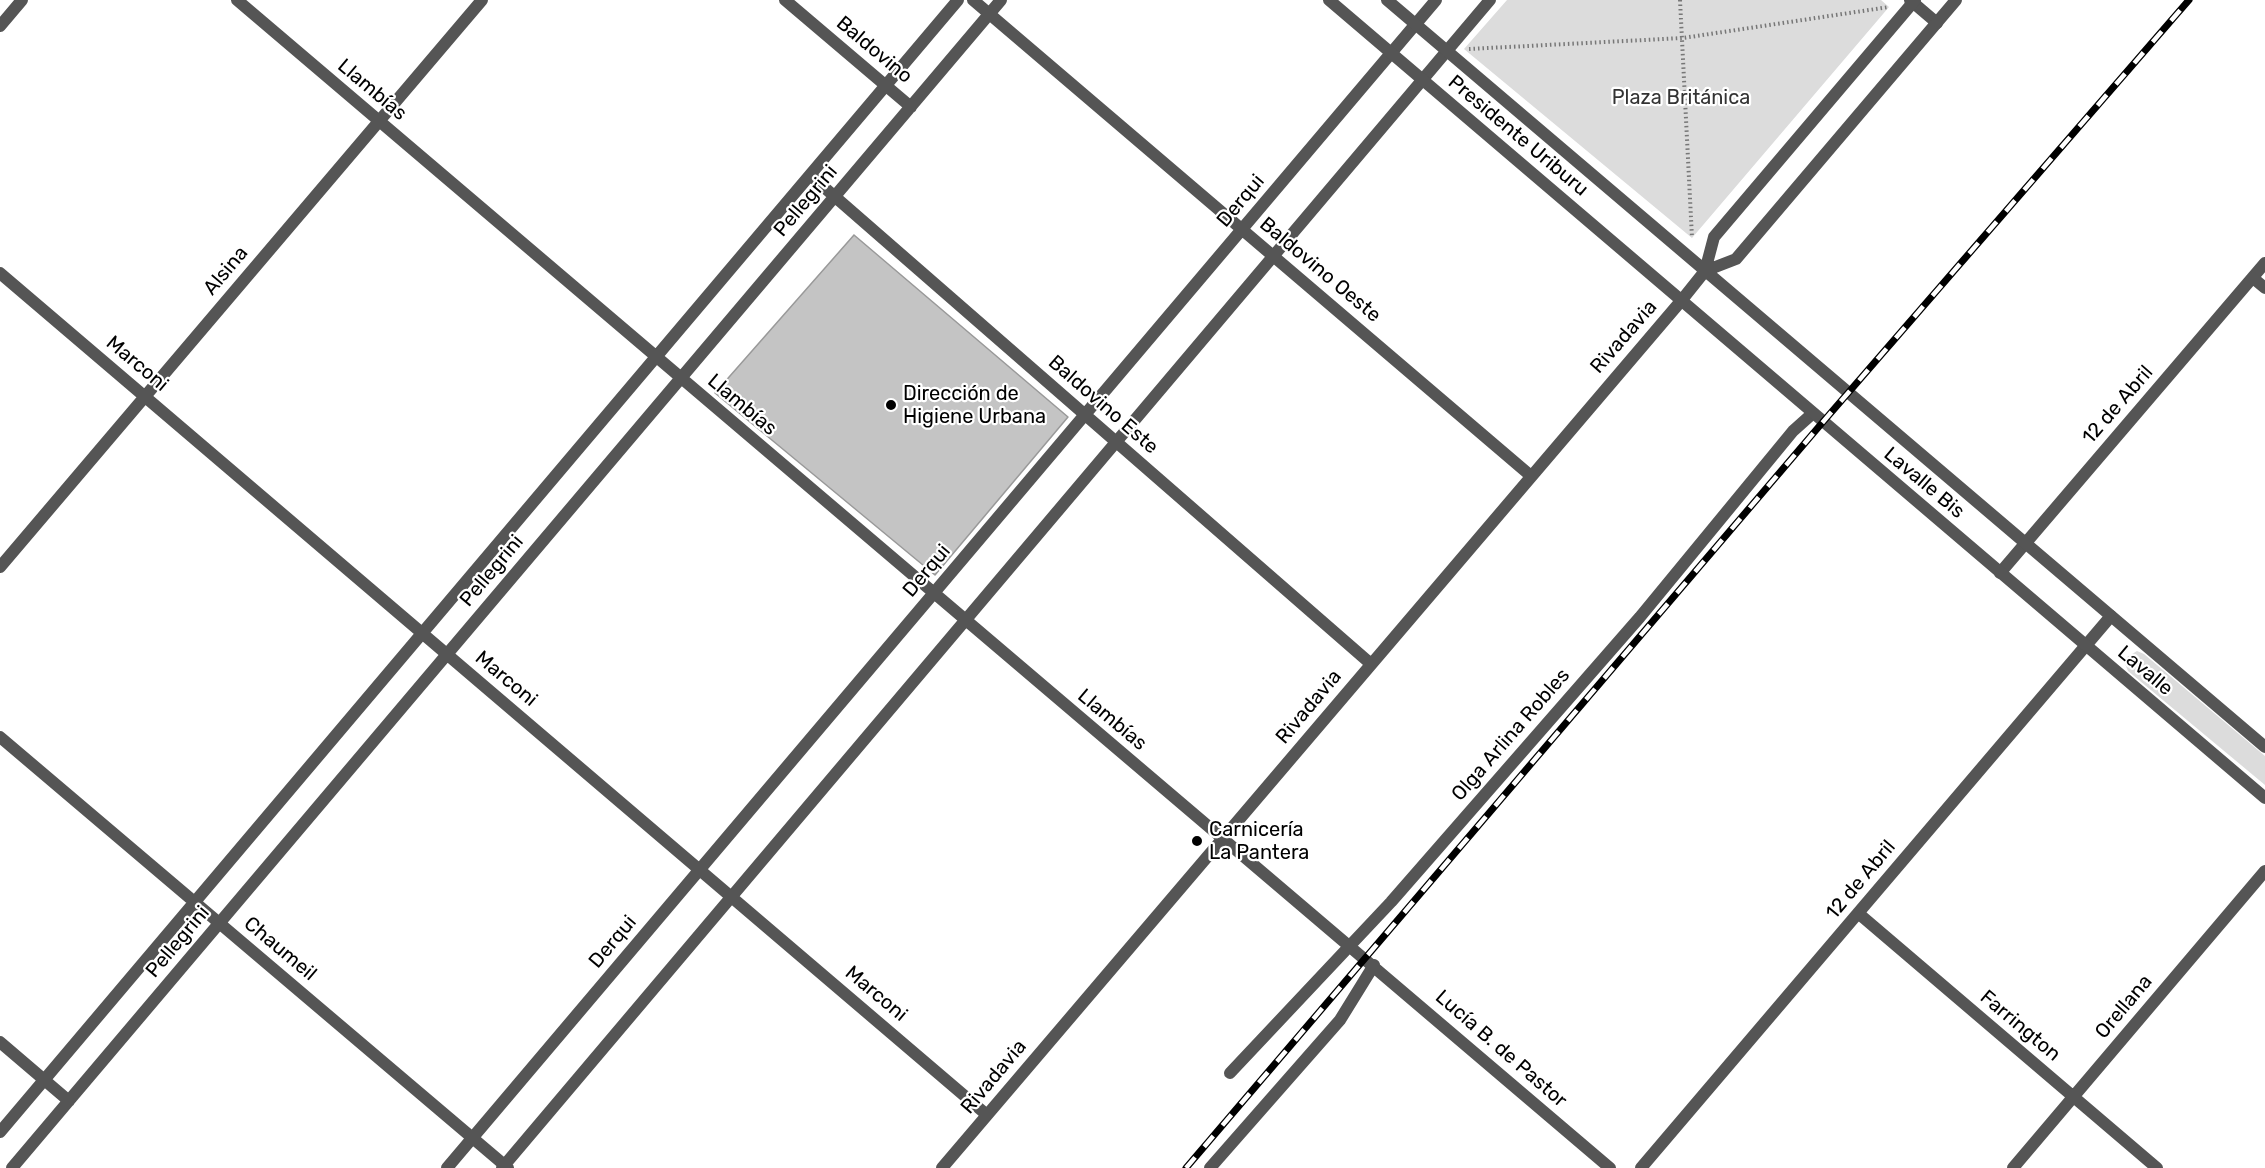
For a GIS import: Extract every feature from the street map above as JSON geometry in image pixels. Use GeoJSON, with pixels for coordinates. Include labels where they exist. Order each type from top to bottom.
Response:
{"type":"FeatureCollection","features":[{"type":"Feature","properties":{"kind":"street"},"geometry":{"type":"LineString","coordinates":[[0,26],[22,0]]}},
{"type":"Feature","properties":{"kind":"street","name":"Llambías"},"geometry":{"type":"LineString","coordinates":[[237,0],[1350,947]]}},
{"type":"Feature","properties":{"kind":"street","name":"Alsina"},"geometry":{"type":"LineString","coordinates":[[0,567],[482,0]]}},
{"type":"Feature","properties":{"kind":"street","name":"Baldovino"},"geometry":{"type":"LineString","coordinates":[[785,0],[911,107]]}},
{"type":"Feature","properties":{"kind":"street","name":"Pellegrini"},"geometry":{"type":"LineString","coordinates":[[0,1132],[958,0]]}},
{"type":"Feature","properties":{"kind":"street","name":"Baldovino Oeste"},"geometry":{"type":"LineString","coordinates":[[973,0],[1531,476]]}},
{"type":"Feature","properties":{"kind":"street","name":"Pellegrini"},"geometry":{"type":"LineString","coordinates":[[12,1168],[1001,0]]}},
{"type":"Feature","properties":{"kind":"street","name":"Presidente Uriburu"},"geometry":{"type":"LineString","coordinates":[[1329,0],[1812,414]]}},
{"type":"Feature","properties":{"kind":"street","name":"Presidente Uriburu"},"geometry":{"type":"LineString","coordinates":[[1387,0],[1848,394]]}},
{"type":"Feature","properties":{"kind":"street","name":"Derqui"},"geometry":{"type":"LineString","coordinates":[[447,1168],[1436,0]]}},
{"type":"Feature","properties":{"kind":"street"},"geometry":{"type":"LineString","coordinates":[[505,1167],[1490,0]]}},
{"type":"Feature","properties":{"kind":"street","name":"Rivadavia"},"geometry":{"type":"LineString","coordinates":[[1706,271],[1736,259],[1956,0]]}},
{"type":"Feature","properties":{"kind":"street"},"geometry":{"type":"LineString","coordinates":[[1912,1],[1937,23]]}},
{"type":"Feature","properties":{"kind":"street","name":"Rivadavia"},"geometry":{"type":"LineString","coordinates":[[942,1168],[1706,271],[1714,237],[1912,1]]}},
{"type":"Feature","properties":{"kind":"street","name":"Baldovino Este"},"geometry":{"type":"LineString","coordinates":[[810,175],[1371,664]]}},
{"type":"Feature","properties":{"kind":"street","name":"12 de Abril"},"geometry":{"type":"LineString","coordinates":[[2000,573],[2265,263]]}},
{"type":"Feature","properties":{"kind":"street","name":"Marconi"},"geometry":{"type":"LineString","coordinates":[[0,273],[987,1115]]}},
{"type":"Feature","properties":{"kind":"street"},"geometry":{"type":"LineString","coordinates":[[2253,278],[2265,288]]}},
{"type":"Feature","properties":{"kind":"street","name":"Lavalle Bis"},"geometry":{"type":"LineString","coordinates":[[1848,394],[2025,543]]}},
{"type":"Feature","properties":{"kind":"street","name":"Lavalle Bis"},"geometry":{"type":"LineString","coordinates":[[1812,414],[2000,573]]}},
{"type":"Feature","properties":{"kind":"street","name":"Olga Arlina Robles"},"geometry":{"type":"LineString","coordinates":[[1230,1073],[1350,947],[1632,626],[1793,431],[1812,414]]}},
{"type":"Feature","properties":{"kind":"street","name":"Lavalle"},"geometry":{"type":"LineString","coordinates":[[2025,543],[2265,747]]}},
{"type":"Feature","properties":{"kind":"street","name":"Lavalle"},"geometry":{"type":"LineString","coordinates":[[2000,573],[2265,798]]}},
{"type":"Feature","properties":{"kind":"street","name":"12 de Abril"},"geometry":{"type":"LineString","coordinates":[[1641,1168],[2111,616]]}},
{"type":"Feature","properties":{"kind":"street","name":"Chaumeil"},"geometry":{"type":"LineString","coordinates":[[0,737],[505,1167]]}},
{"type":"Feature","properties":{"kind":"street","name":"Orellana"},"geometry":{"type":"LineString","coordinates":[[2013,1168],[2265,871]]}},
{"type":"Feature","properties":{"kind":"street","name":"Farrington"},"geometry":{"type":"LineString","coordinates":[[1858,913],[2157,1168]]}},
{"type":"Feature","properties":{"kind":"street","name":"Lucía B. de Pastor"},"geometry":{"type":"LineString","coordinates":[[1350,947],[1610,1168]]}},
{"type":"Feature","properties":{"kind":"street"},"geometry":{"type":"LineString","coordinates":[[1210,1168],[1340,1020],[1370,962]]}},
{"type":"Feature","properties":{"kind":"street"},"geometry":{"type":"LineString","coordinates":[[0,1042],[69,1101]]}},
{"type":"Feature","properties":{"kind":"path"},"geometry":{"type":"LineString","coordinates":[[1680,0],[1692,238]]}},
{"type":"Feature","properties":{"kind":"path"},"geometry":{"type":"LineString","coordinates":[[1464,50],[1683,38],[1889,7]]}},
{"type":"Feature","properties":{"kind":"green space","name":"Plaza Británica"},"geometry":{"type":"Polygon","coordinates":[[[1507,0],[1881,0],[1889,7],[1692,238],[1464,49],[1507,0]]]}},
{"type":"Feature","properties":{"kind":"green space"},"geometry":{"type":"Polygon","coordinates":[[[2137,651],[2144,654],[2265,756],[2265,785],[2128,671],[2125,664],[2127,657],[2137,651]]]}},
{"type":"Feature","properties":{"kind":"building","name":"Dirección de Higiene Urbana"},"geometry":{"type":"Polygon","coordinates":[[[854,235],[1068,417],[935,575],[715,393],[854,235]]]}},
{"type":"Feature","properties":{"kind":"railway"},"geometry":{"type":"LineString","coordinates":[[1186,1168],[1822,423],[2189,0]]}},
{"type":"Feature","properties":{"kind":"place","name":"Dirección de Higiene Urbana"},"geometry":{"type":"Point","coordinates":[891,405]}},
{"type":"Feature","properties":{"kind":"place","name":"Carnicería La Pantera"},"geometry":{"type":"Point","coordinates":[1197,841]}}]}
